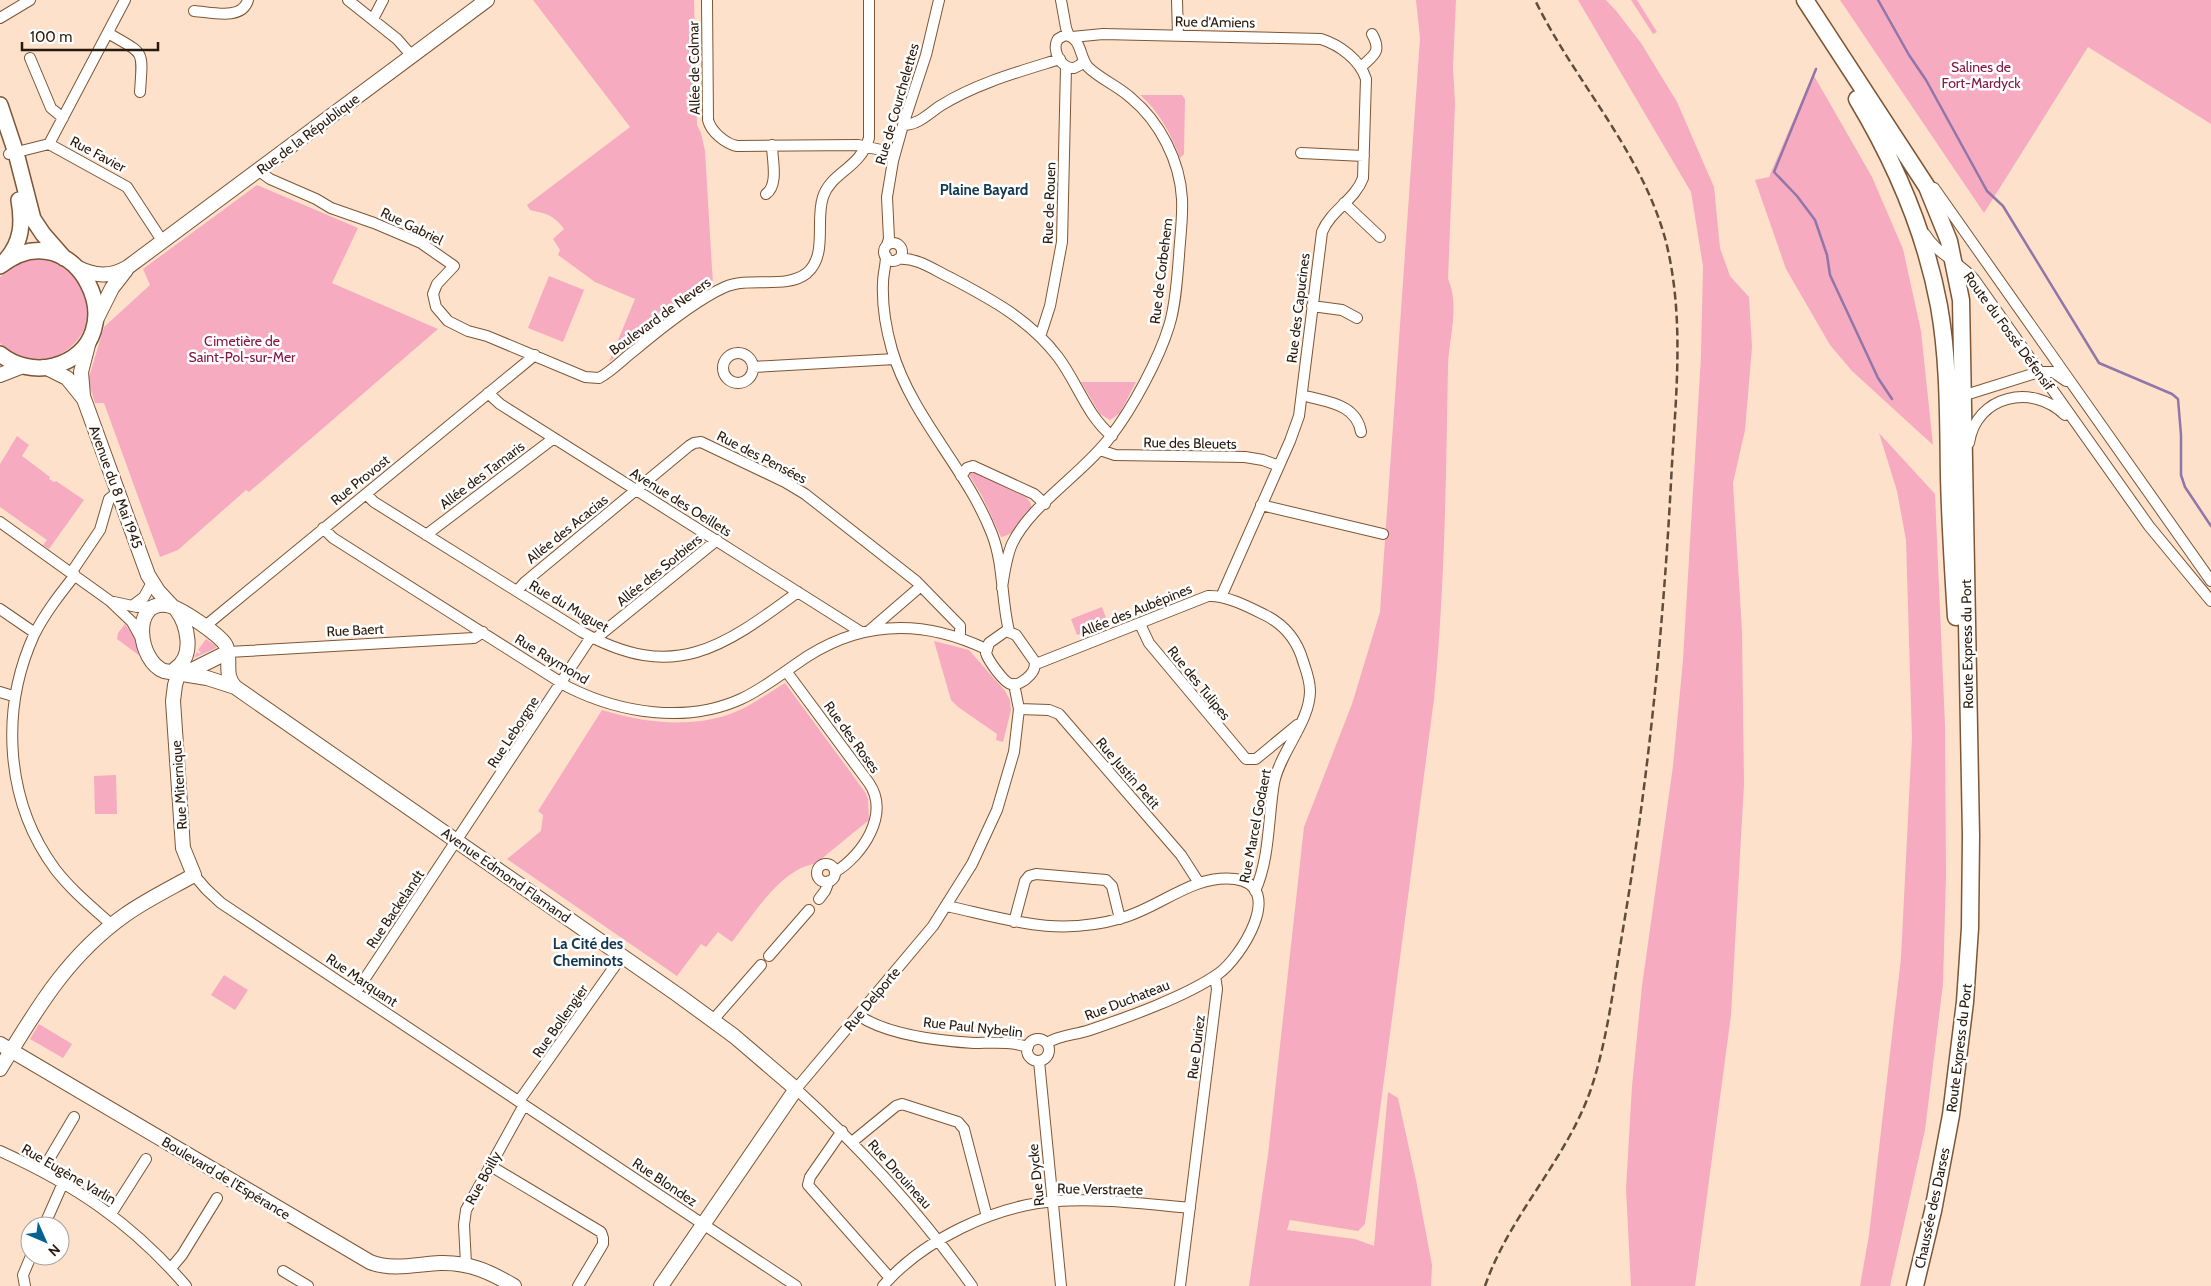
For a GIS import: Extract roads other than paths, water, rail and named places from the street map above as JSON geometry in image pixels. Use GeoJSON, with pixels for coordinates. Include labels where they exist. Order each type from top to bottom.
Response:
{"type":"FeatureCollection","features":[{"type":"Feature","properties":{"kind":"main road","name":"Route du Fossé Défensif"},"geometry":{"type":"LineString","coordinates":[[1794,0],[1873,126],[1896,171],[1916,218]]}},
{"type":"Feature","properties":{"kind":"main road","name":"Route du Fossé Défensif"},"geometry":{"type":"LineString","coordinates":[[1805,0],[1915,166]]}},
{"type":"Feature","properties":{"kind":"main road"},"geometry":{"type":"LineString","coordinates":[[0,106],[2,129],[33,219],[43,234],[87,279],[94,294],[96,310],[92,329],[83,346],[73,356],[61,363],[45,367],[23,366],[0,354]]}},
{"type":"Feature","properties":{"kind":"main road"},"geometry":{"type":"LineString","coordinates":[[2,264],[17,244],[22,229],[12,154]]}},
{"type":"Feature","properties":{"kind":"main road","name":"Route Express du Port"},"geometry":{"type":"LineString","coordinates":[[1915,166],[1942,220],[1954,262],[1962,309],[1966,450],[1964,489],[1971,856],[1970,919],[1963,1026],[1949,1130]]}},
{"type":"Feature","properties":{"kind":"main road","name":"Route Express du Port"},"geometry":{"type":"LineString","coordinates":[[1916,218],[1933,278],[1941,317],[1946,357],[1950,526],[1958,683],[1961,910],[1954,1025],[1936,1145]]}},
{"type":"Feature","properties":{"kind":"main road"},"geometry":{"type":"LineString","coordinates":[[2,264],[19,255],[35,252],[52,254],[71,262]]}},
{"type":"Feature","properties":{"kind":"main road","name":"Chaussée des Darses"},"geometry":{"type":"LineString","coordinates":[[1915,1286],[1933,1212],[1949,1130]]}},
{"type":"Feature","properties":{"kind":"main road","name":"Chaussée des Darses"},"geometry":{"type":"LineString","coordinates":[[1905,1286],[1924,1208],[1936,1145]]}},
{"type":"Feature","properties":{"kind":"street"},"geometry":{"type":"LineString","coordinates":[[0,18],[30,0]]}},
{"type":"Feature","properties":{"kind":"street"},"geometry":{"type":"LineString","coordinates":[[12,154],[50,144],[124,0]]}},
{"type":"Feature","properties":{"kind":"street"},"geometry":{"type":"LineString","coordinates":[[194,11],[236,13],[244,8],[248,0]]}},
{"type":"Feature","properties":{"kind":"street"},"geometry":{"type":"LineString","coordinates":[[348,0],[397,39],[412,56]]}},
{"type":"Feature","properties":{"kind":"street"},"geometry":{"type":"LineString","coordinates":[[373,19],[383,0]]}},
{"type":"Feature","properties":{"kind":"street","name":"Rue de la République"},"geometry":{"type":"LineString","coordinates":[[71,262],[104,276],[128,268],[488,0]]}},
{"type":"Feature","properties":{"kind":"street","name":"Allée de Colmar"},"geometry":{"type":"LineString","coordinates":[[707,0],[710,125],[731,144],[866,146],[895,154]]}},
{"type":"Feature","properties":{"kind":"street","name":"Boulevard de Nevers"},"geometry":{"type":"LineString","coordinates":[[596,379],[662,329],[720,289],[738,283],[790,280],[807,273],[817,257],[821,204],[824,194],[832,182],[858,160],[866,146],[870,128],[869,0]]}},
{"type":"Feature","properties":{"kind":"street","name":"Rue de Courchelettes"},"geometry":{"type":"LineString","coordinates":[[887,245],[889,238],[887,197],[895,154],[924,64],[939,0]]}},
{"type":"Feature","properties":{"kind":"street"},"geometry":{"type":"LineString","coordinates":[[1061,0],[1066,28],[1083,57]]}},
{"type":"Feature","properties":{"kind":"street"},"geometry":{"type":"LineString","coordinates":[[1178,0],[1178,35]]}},
{"type":"Feature","properties":{"kind":"street"},"geometry":{"type":"LineString","coordinates":[[108,33],[136,49],[140,54],[142,62],[140,92]]}},
{"type":"Feature","properties":{"kind":"street"},"geometry":{"type":"LineString","coordinates":[[1071,37],[1061,36],[1055,48],[1063,63],[1074,68],[1080,65],[1091,41],[1103,34]]}},
{"type":"Feature","properties":{"kind":"street","name":"Rue d'Amiens"},"geometry":{"type":"LineString","coordinates":[[1071,37],[1103,34],[1310,38],[1326,40],[1345,52],[1361,67]]}},
{"type":"Feature","properties":{"kind":"street"},"geometry":{"type":"LineString","coordinates":[[1361,67],[1377,50],[1378,46],[1372,34]]}},
{"type":"Feature","properties":{"kind":"street","name":"Route du Fossé Défensif"},"geometry":{"type":"LineString","coordinates":[[1841,56],[1902,139],[1942,201],[2211,581]]}},
{"type":"Feature","properties":{"kind":"street","name":"Rue de Corbehem"},"geometry":{"type":"LineString","coordinates":[[1002,588],[1013,544],[1027,522],[1112,436],[1132,403],[1162,345],[1170,324],[1177,275],[1182,196],[1174,161],[1155,124],[1132,99],[1090,68],[1083,57]]}},
{"type":"Feature","properties":{"kind":"street"},"geometry":{"type":"LineString","coordinates":[[30,58],[51,108],[63,118]]}},
{"type":"Feature","properties":{"kind":"street"},"geometry":{"type":"LineString","coordinates":[[903,125],[915,123],[947,102],[986,83],[1063,63]]}},
{"type":"Feature","properties":{"kind":"street","name":"Rue de Rouen"},"geometry":{"type":"LineString","coordinates":[[1040,337],[1050,306],[1062,242],[1063,63]]}},
{"type":"Feature","properties":{"kind":"street","name":"Rue des Capucines"},"geometry":{"type":"LineString","coordinates":[[1220,597],[1297,422],[1322,232],[1330,217],[1362,181],[1367,84],[1361,67]]}},
{"type":"Feature","properties":{"kind":"street","name":"Rue Favier"},"geometry":{"type":"LineString","coordinates":[[50,144],[127,187],[163,242]]}},
{"type":"Feature","properties":{"kind":"street"},"geometry":{"type":"LineString","coordinates":[[766,194],[773,184],[772,145]]}},
{"type":"Feature","properties":{"kind":"street"},"geometry":{"type":"LineString","coordinates":[[1301,153],[1364,156]]}},
{"type":"Feature","properties":{"kind":"street","name":"Rue Gabriel"},"geometry":{"type":"LineString","coordinates":[[259,171],[270,179],[316,199],[331,208],[374,223],[437,252],[454,266],[437,284],[433,294],[436,306],[445,319],[468,331],[487,336],[585,377],[596,379]]}},
{"type":"Feature","properties":{"kind":"street"},"geometry":{"type":"LineString","coordinates":[[1344,203],[1380,237]]}},
{"type":"Feature","properties":{"kind":"street","name":"Route du Fossé Défensif"},"geometry":{"type":"LineString","coordinates":[[1916,218],[1935,248],[1974,279],[2155,535],[2211,601]]}},
{"type":"Feature","properties":{"kind":"street"},"geometry":{"type":"LineString","coordinates":[[928,266],[899,245],[893,243],[887,245],[884,250],[886,256],[883,283],[888,335],[895,359],[918,407],[979,505],[992,534],[1000,561],[1009,631],[1018,637],[1032,655],[1036,664],[1031,674],[1022,682],[1014,684],[1007,682],[988,660],[986,649],[990,641],[1000,634],[1009,631]]}},
{"type":"Feature","properties":{"kind":"street"},"geometry":{"type":"LineString","coordinates":[[898,259],[902,252],[899,245]]}},
{"type":"Feature","properties":{"kind":"street"},"geometry":{"type":"LineString","coordinates":[[886,256],[892,260],[910,259],[928,266],[1000,304],[1040,337],[1061,362],[1098,423],[1112,436]]}},
{"type":"Feature","properties":{"kind":"street","name":"Rue de la République"},"geometry":{"type":"LineString","coordinates":[[92,329],[112,288],[128,268]]}},
{"type":"Feature","properties":{"kind":"street"},"geometry":{"type":"LineString","coordinates":[[1312,306],[1342,310],[1357,318]]}},
{"type":"Feature","properties":{"kind":"street","name":"Avenue du 8 Mai 1945"},"geometry":{"type":"LineString","coordinates":[[92,329],[82,372],[84,399],[149,580]]}},
{"type":"Feature","properties":{"kind":"street","name":"Rue Provost"},"geometry":{"type":"LineString","coordinates":[[204,627],[534,355]]}},
{"type":"Feature","properties":{"kind":"street"},"geometry":{"type":"LineString","coordinates":[[753,367],[895,359]]}},
{"type":"Feature","properties":{"kind":"street"},"geometry":{"type":"LineString","coordinates":[[0,374],[23,366]]}},
{"type":"Feature","properties":{"kind":"street","name":"Avenue du 8 Mai 1945"},"geometry":{"type":"LineString","coordinates":[[45,367],[67,378],[84,399]]}},
{"type":"Feature","properties":{"kind":"street"},"geometry":{"type":"LineString","coordinates":[[1948,424],[1954,402],[1963,396],[2039,372],[2056,374],[2077,392]]}},
{"type":"Feature","properties":{"kind":"street","name":"Avenue des Oeillets"},"geometry":{"type":"LineString","coordinates":[[488,393],[500,404],[798,592],[865,631]]}},
{"type":"Feature","properties":{"kind":"street"},"geometry":{"type":"LineString","coordinates":[[1302,395],[1348,409],[1358,421],[1360,432]]}},
{"type":"Feature","properties":{"kind":"street"},"geometry":{"type":"LineString","coordinates":[[1966,450],[1978,418],[1994,404],[2016,397],[2033,398],[2051,404],[2063,413],[2087,440]]}},
{"type":"Feature","properties":{"kind":"street","name":"Allée des Tamaris"},"geometry":{"type":"LineString","coordinates":[[426,535],[554,438]]}},
{"type":"Feature","properties":{"kind":"street","name":"Rue des Pensées"},"geometry":{"type":"LineString","coordinates":[[637,490],[690,445],[699,442],[705,444],[800,490],[921,586],[959,624],[961,629],[960,637]]}},
{"type":"Feature","properties":{"kind":"street","name":"Rue des Bleuets"},"geometry":{"type":"LineString","coordinates":[[1100,450],[1115,455],[1251,458],[1279,466]]}},
{"type":"Feature","properties":{"kind":"street"},"geometry":{"type":"LineString","coordinates":[[961,476],[968,467],[975,467],[1034,494],[1045,504]]}},
{"type":"Feature","properties":{"kind":"street","name":"Allée des Acacias"},"geometry":{"type":"LineString","coordinates":[[517,591],[525,582],[637,490]]}},
{"type":"Feature","properties":{"kind":"street"},"geometry":{"type":"LineString","coordinates":[[112,925],[80,897],[60,875],[43,851],[29,823],[16,785],[11,752],[10,725],[13,696],[20,667],[35,634],[100,530],[109,500],[118,492]]}},
{"type":"Feature","properties":{"kind":"street","name":"Rue du Muguet"},"geometry":{"type":"LineString","coordinates":[[366,494],[374,502],[426,535],[593,638],[623,651],[643,656],[664,658],[690,655],[731,638],[798,592]]}},
{"type":"Feature","properties":{"kind":"street"},"geometry":{"type":"LineString","coordinates":[[1261,506],[1383,534]]}},
{"type":"Feature","properties":{"kind":"street"},"geometry":{"type":"LineString","coordinates":[[0,522],[110,601],[132,622],[143,641],[151,661],[235,686]]}},
{"type":"Feature","properties":{"kind":"street","name":"Rue Raymond"},"geometry":{"type":"LineString","coordinates":[[323,528],[331,537],[561,682],[583,694],[621,707],[651,712],[680,713],[710,710],[733,703],[759,690],[823,648],[865,631],[911,628],[937,631],[960,637],[986,649]]}},
{"type":"Feature","properties":{"kind":"street","name":"Allée des Sorbiers"},"geometry":{"type":"LineString","coordinates":[[593,638],[717,540]]}},
{"type":"Feature","properties":{"kind":"street"},"geometry":{"type":"LineString","coordinates":[[132,606],[144,597],[149,580]]}},
{"type":"Feature","properties":{"kind":"street"},"geometry":{"type":"LineString","coordinates":[[149,580],[181,616],[186,632],[187,650],[168,680],[173,693]]}},
{"type":"Feature","properties":{"kind":"street"},"geometry":{"type":"LineString","coordinates":[[143,641],[142,626],[152,608],[149,580]]}},
{"type":"Feature","properties":{"kind":"street"},"geometry":{"type":"LineString","coordinates":[[865,631],[921,586]]}},
{"type":"Feature","properties":{"kind":"street","name":"Allée des Aubépines"},"geometry":{"type":"LineString","coordinates":[[1036,664],[1140,624],[1195,600],[1208,596],[1220,597],[1263,614],[1288,632],[1296,644],[1304,664],[1309,686],[1309,699]]}},
{"type":"Feature","properties":{"kind":"street"},"geometry":{"type":"LineString","coordinates":[[110,601],[152,608],[173,607],[204,627],[222,640],[228,652],[227,674],[235,686]]}},
{"type":"Feature","properties":{"kind":"street"},"geometry":{"type":"LineString","coordinates":[[0,609],[35,634]]}},
{"type":"Feature","properties":{"kind":"street","name":"Rue des Tulipes"},"geometry":{"type":"LineString","coordinates":[[1140,624],[1148,641],[1242,756],[1248,760],[1256,759],[1299,724]]}},
{"type":"Feature","properties":{"kind":"street","name":"Rue Baert"},"geometry":{"type":"LineString","coordinates":[[228,652],[474,638],[483,632]]}},
{"type":"Feature","properties":{"kind":"street","name":"Rue Leborgne"},"geometry":{"type":"LineString","coordinates":[[457,841],[561,682],[593,638]]}},
{"type":"Feature","properties":{"kind":"street"},"geometry":{"type":"LineString","coordinates":[[175,669],[228,652]]}},
{"type":"Feature","properties":{"kind":"street"},"geometry":{"type":"LineString","coordinates":[[173,693],[175,669]]}},
{"type":"Feature","properties":{"kind":"street","name":"Rue des Roses"},"geometry":{"type":"LineString","coordinates":[[786,671],[869,783],[875,795],[875,820],[870,833],[844,865],[835,872],[834,877],[829,881],[825,891],[819,898]]}},
{"type":"Feature","properties":{"kind":"street","name":"Rue Delporte"},"geometry":{"type":"LineString","coordinates":[[661,1286],[796,1089],[928,933],[947,906],[977,855],[997,810],[1013,758],[1019,709],[1014,684]]}},
{"type":"Feature","properties":{"kind":"street","name":"Avenue Edmond Flamand"},"geometry":{"type":"LineString","coordinates":[[235,686],[713,1020],[796,1089]]}},
{"type":"Feature","properties":{"kind":"street"},"geometry":{"type":"LineString","coordinates":[[0,692],[13,696]]}},
{"type":"Feature","properties":{"kind":"street","name":"Rue Miternique"},"geometry":{"type":"LineString","coordinates":[[173,693],[183,843],[186,857],[194,875]]}},
{"type":"Feature","properties":{"kind":"street","name":"Rue Marcel Godaert"},"geometry":{"type":"LineString","coordinates":[[1215,976],[1226,967],[1251,934],[1256,922],[1258,904],[1255,891],[1261,876],[1275,779],[1309,699]]}},
{"type":"Feature","properties":{"kind":"street","name":"Rue Justin Petit"},"geometry":{"type":"LineString","coordinates":[[1019,709],[1049,710],[1059,714],[1181,856],[1199,882]]}},
{"type":"Feature","properties":{"kind":"street","name":"Rue Backelandt"},"geometry":{"type":"LineString","coordinates":[[356,992],[457,841]]}},
{"type":"Feature","properties":{"kind":"street"},"geometry":{"type":"LineString","coordinates":[[829,881],[820,878],[819,868],[822,865],[828,864],[832,866],[835,872]]}},
{"type":"Feature","properties":{"kind":"street"},"geometry":{"type":"LineString","coordinates":[[1014,922],[1025,881],[1029,876],[1036,874],[1106,880],[1112,886],[1120,919]]}},
{"type":"Feature","properties":{"kind":"street"},"geometry":{"type":"LineString","coordinates":[[0,1068],[6,1047],[64,970],[88,945],[133,909],[194,875]]}},
{"type":"Feature","properties":{"kind":"street","name":"Rue Marquant"},"geometry":{"type":"LineString","coordinates":[[194,875],[221,903],[522,1103]]}},
{"type":"Feature","properties":{"kind":"street"},"geometry":{"type":"LineString","coordinates":[[947,906],[1014,922],[1038,926],[1066,927],[1120,919],[1148,908],[1199,882],[1220,879],[1237,880],[1248,883],[1255,891]]}},
{"type":"Feature","properties":{"kind":"street"},"geometry":{"type":"LineString","coordinates":[[769,956],[809,910]]}},
{"type":"Feature","properties":{"kind":"street","name":"Rue Bollengier"},"geometry":{"type":"LineString","coordinates":[[522,1103],[622,956]]}},
{"type":"Feature","properties":{"kind":"street"},"geometry":{"type":"LineString","coordinates":[[713,1020],[761,965]]}},
{"type":"Feature","properties":{"kind":"street","name":"Rue Duchateau"},"geometry":{"type":"LineString","coordinates":[[1047,1043],[1058,1037],[1085,1032],[1126,1018],[1215,976]]}},
{"type":"Feature","properties":{"kind":"street","name":"Rue Duriez"},"geometry":{"type":"LineString","coordinates":[[1180,1286],[1217,992],[1215,976]]}},
{"type":"Feature","properties":{"kind":"street","name":"Rue Paul Nybelin"},"geometry":{"type":"LineString","coordinates":[[858,1015],[873,1023],[928,1037],[974,1043],[1010,1042],[1028,1047]]}},
{"type":"Feature","properties":{"kind":"street"},"geometry":{"type":"LineString","coordinates":[[1039,1061],[1033,1060],[1029,1056],[1028,1047],[1031,1042],[1038,1040],[1047,1043]]}},
{"type":"Feature","properties":{"kind":"street","name":"Rue Dycke"},"geometry":{"type":"LineString","coordinates":[[1047,1043],[1049,1054],[1045,1059],[1039,1061],[1061,1286]]}},
{"type":"Feature","properties":{"kind":"street","name":"Boulevard de l'Espérance"},"geometry":{"type":"LineString","coordinates":[[6,1047],[370,1262],[388,1266],[443,1263],[466,1264]]}},
{"type":"Feature","properties":{"kind":"street","name":"Rue Drouineau"},"geometry":{"type":"LineString","coordinates":[[796,1089],[842,1131],[902,1195],[940,1240],[972,1286]]}},
{"type":"Feature","properties":{"kind":"street","name":"Rue Boilly"},"geometry":{"type":"LineString","coordinates":[[466,1264],[466,1210],[522,1103]]}},
{"type":"Feature","properties":{"kind":"street","name":"Rue Blondez"},"geometry":{"type":"LineString","coordinates":[[522,1103],[796,1286]]}},
{"type":"Feature","properties":{"kind":"street"},"geometry":{"type":"LineString","coordinates":[[852,1142],[899,1104],[958,1122],[964,1129],[987,1217]]}},
{"type":"Feature","properties":{"kind":"street"},"geometry":{"type":"LineString","coordinates":[[42,1171],[74,1117]]}},
{"type":"Feature","properties":{"kind":"street"},"geometry":{"type":"LineString","coordinates":[[842,1131],[810,1178],[808,1185],[890,1278]]}},
{"type":"Feature","properties":{"kind":"street","name":"Rue Eugène Varlin"},"geometry":{"type":"LineString","coordinates":[[0,1151],[42,1171],[111,1214],[146,1242],[186,1286]]}},
{"type":"Feature","properties":{"kind":"street"},"geometry":{"type":"LineString","coordinates":[[111,1214],[146,1159]]}},
{"type":"Feature","properties":{"kind":"street"},"geometry":{"type":"LineString","coordinates":[[489,1166],[600,1232],[603,1238],[602,1246],[578,1286]]}},
{"type":"Feature","properties":{"kind":"street"},"geometry":{"type":"LineString","coordinates":[[48,1216],[63,1183]]}},
{"type":"Feature","properties":{"kind":"street"},"geometry":{"type":"LineString","coordinates":[[170,1268],[182,1255],[217,1198]]}},
{"type":"Feature","properties":{"kind":"street","name":"Rue Verstraete"},"geometry":{"type":"LineString","coordinates":[[883,1286],[915,1256],[940,1240],[987,1217],[1053,1201],[1136,1203],[1190,1208]]}},
{"type":"Feature","properties":{"kind":"street"},"geometry":{"type":"LineString","coordinates":[[466,1264],[490,1272],[514,1286]]}},
{"type":"Feature","properties":{"kind":"street"},"geometry":{"type":"LineString","coordinates":[[25,1286],[23,1275],[27,1266]]}},
{"type":"Feature","properties":{"kind":"street"},"geometry":{"type":"LineString","coordinates":[[283,1271],[308,1286]]}},
{"type":"Feature","properties":{"kind":"waterway"},"geometry":{"type":"LineString","coordinates":[[1878,0],[1909,55],[1926,80],[1987,191],[2003,206],[2099,363],[2172,394],[2178,399],[2181,435],[2181,475],[2185,487],[2211,526]]}},
{"type":"Feature","properties":{"kind":"waterway"},"geometry":{"type":"LineString","coordinates":[[1816,69],[1774,172],[1797,196],[1815,220],[1827,255],[1830,275],[1878,378],[1892,399]]}},
{"type":"Feature","properties":{"kind":"railway"},"geometry":{"type":"LineString","coordinates":[[1485,1286],[1509,1235],[1553,1164],[1580,1115],[1597,1070],[1606,1030],[1632,873],[1647,762],[1664,595],[1676,391],[1677,329],[1675,299],[1665,238],[1654,206],[1640,175],[1623,145],[1551,30],[1535,0]]}},
{"type":"Feature","properties":{"kind":"district","name":"Plaine Bayard"},"geometry":{"type":"Point","coordinates":[984,190]}},
{"type":"Feature","properties":{"kind":"district","name":"La Cité des Cheminots"},"geometry":{"type":"Point","coordinates":[588,952]}},
{"type":"Feature","properties":{"kind":"park label","name":"Salines de Fort-Mardyck"},"geometry":{"type":"Point","coordinates":[1981,76]}},
{"type":"Feature","properties":{"kind":"park label","name":"Cimetière de Saint-Pol-sur-Mer"},"geometry":{"type":"Point","coordinates":[242,350]}}]}
